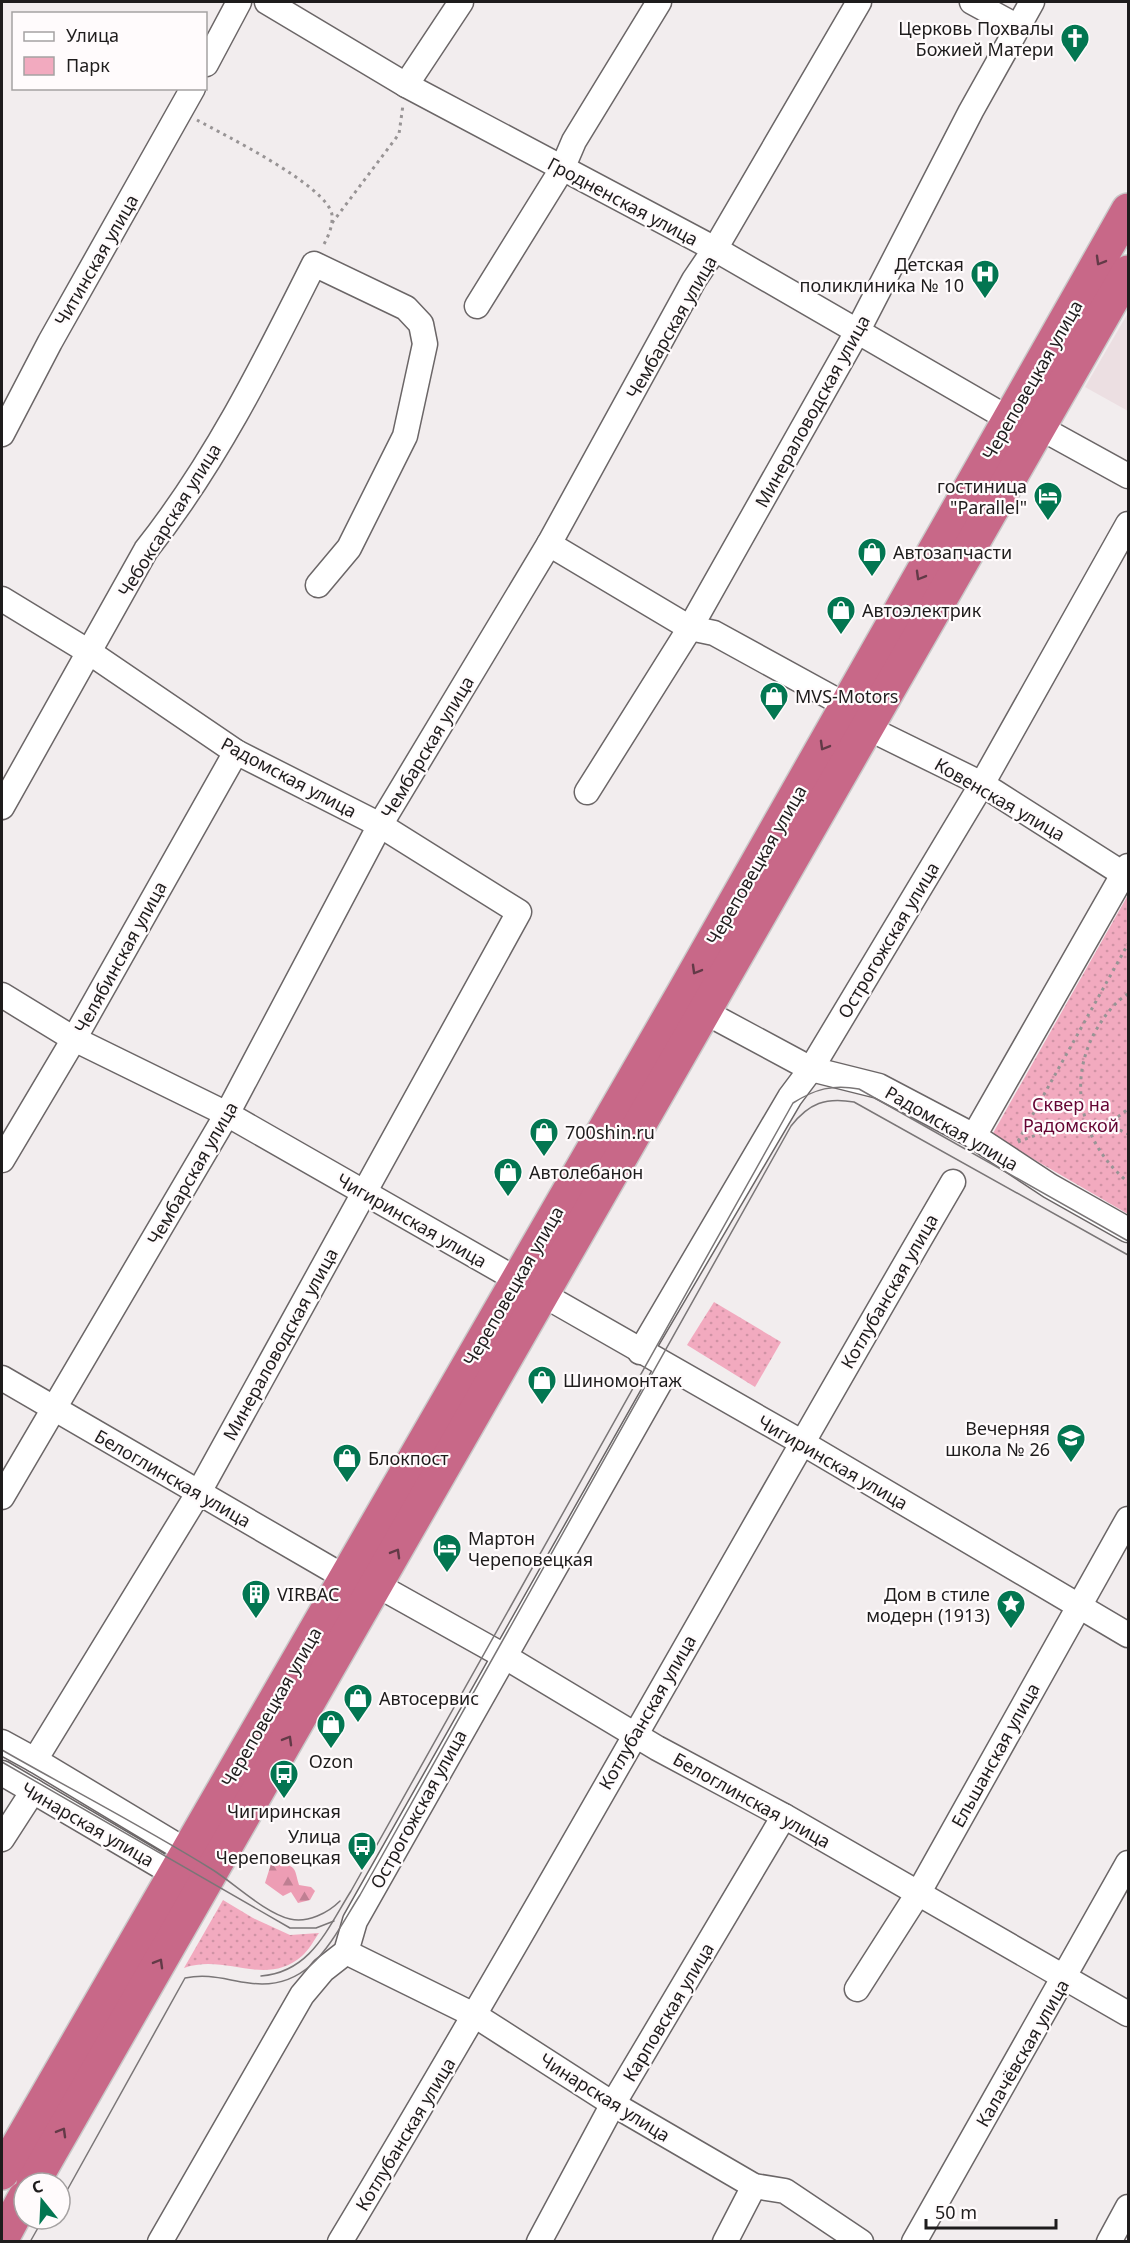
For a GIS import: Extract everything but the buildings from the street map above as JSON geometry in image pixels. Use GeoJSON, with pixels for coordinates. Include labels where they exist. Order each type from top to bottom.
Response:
{"type":"FeatureCollection","features":[{"type":"Feature","properties":{"kind":"highway","name":"Череповецкая улица"},"geometry":{"type":"LineString","coordinates":[[40,2171],[377,1585],[529,1288],[1024,423],[1128,210]]}},
{"type":"Feature","properties":{"kind":"highway","name":"Череповецкая улица"},"geometry":{"type":"LineString","coordinates":[[1024,423],[1128,272]]}},
{"type":"Feature","properties":{"kind":"highway","name":"Череповецкая улица"},"geometry":{"type":"LineString","coordinates":[[2,2173],[346,1578],[705,1012],[857,717]]}},
{"type":"Feature","properties":{"kind":"street"},"geometry":{"type":"LineString","coordinates":[[207,62],[239,2]]}},
{"type":"Feature","properties":{"kind":"street","name":"Гродненская улица"},"geometry":{"type":"LineString","coordinates":[[267,2],[406,85],[715,249],[857,332],[1024,423],[1128,476]]}},
{"type":"Feature","properties":{"kind":"street"},"geometry":{"type":"LineString","coordinates":[[406,85],[461,2]]}},
{"type":"Feature","properties":{"kind":"street"},"geometry":{"type":"LineString","coordinates":[[477,306],[562,169],[574,141],[659,2]]}},
{"type":"Feature","properties":{"kind":"street","name":"Чембарская улица"},"geometry":{"type":"LineString","coordinates":[[2,1497],[227,1114],[380,825],[549,544],[694,280],[715,249],[859,2]]}},
{"type":"Feature","properties":{"kind":"street"},"geometry":{"type":"LineString","coordinates":[[972,2],[1018,27]]}},
{"type":"Feature","properties":{"kind":"street","name":"Минераловодская улица"},"geometry":{"type":"LineString","coordinates":[[587,792],[690,628],[857,332],[970,111],[1032,2]]}},
{"type":"Feature","properties":{"kind":"street","name":"Читинская улица"},"geometry":{"type":"LineString","coordinates":[[2,434],[50,342],[187,99]]}},
{"type":"Feature","properties":{"kind":"street"},"geometry":{"type":"LineString","coordinates":[[314,264],[406,308],[421,324],[425,344],[405,436],[349,548],[318,585]]}},
{"type":"Feature","properties":{"kind":"street","name":"Чебоксарская улица"},"geometry":{"type":"LineString","coordinates":[[2,807],[146,550],[176,513],[258,376],[314,264]]}},
{"type":"Feature","properties":{"kind":"street","name":"Острогожская улица"},"geometry":{"type":"LineString","coordinates":[[640,1352],[790,1097],[811,1068],[982,784],[1128,524]]}},
{"type":"Feature","properties":{"kind":"street","name":"Ковенская улица"},"geometry":{"type":"LineString","coordinates":[[549,544],[690,628],[714,633],[857,717],[982,784],[1127,872]]}},
{"type":"Feature","properties":{"kind":"street","name":"Радомская улица"},"geometry":{"type":"LineString","coordinates":[[2,599],[89,652],[236,752],[380,825],[519,912]]}},
{"type":"Feature","properties":{"kind":"street","name":"Челябинская улица"},"geometry":{"type":"LineString","coordinates":[[2,1160],[74,1039],[236,752]]}},
{"type":"Feature","properties":{"kind":"street"},"geometry":{"type":"LineString","coordinates":[[974,1136],[1127,872]]}},
{"type":"Feature","properties":{"kind":"street","name":"Минераловодская улица"},"geometry":{"type":"LineString","coordinates":[[40,1763],[199,1492],[519,912]]}},
{"type":"Feature","properties":{"kind":"street","name":"Чигиринская улица"},"geometry":{"type":"LineString","coordinates":[[2,995],[74,1039],[227,1114],[801,1442],[1128,1635]]}},
{"type":"Feature","properties":{"kind":"street","name":"Радомская улица"},"geometry":{"type":"LineString","coordinates":[[705,1012],[811,1068],[879,1086],[974,1136],[1050,1186],[1128,1230]]}},
{"type":"Feature","properties":{"kind":"street","name":"Котлубанская улица"},"geometry":{"type":"LineString","coordinates":[[340,2241],[476,2016],[634,1734],[952,1182]]}},
{"type":"Feature","properties":{"kind":"street","name":"Острогожская улица"},"geometry":{"type":"LineString","coordinates":[[346,1952],[355,1922],[668,1368]]}},
{"type":"Feature","properties":{"kind":"street","name":"Белоглинская улица"},"geometry":{"type":"LineString","coordinates":[[2,1378],[346,1578]]}},
{"type":"Feature","properties":{"kind":"street","name":"Ельшанская улица"},"geometry":{"type":"LineString","coordinates":[[857,1989],[919,1893],[1128,1519]]}},
{"type":"Feature","properties":{"kind":"street","name":"Белоглинская улица"},"geometry":{"type":"LineString","coordinates":[[377,1585],[504,1656],[634,1734],[784,1816],[1128,2014]]}},
{"type":"Feature","properties":{"kind":"street","name":"Чинарская улица"},"geometry":{"type":"LineString","coordinates":[[2,1742],[40,1763],[181,1863]]}},
{"type":"Feature","properties":{"kind":"street","name":"Чинарская улица"},"geometry":{"type":"LineString","coordinates":[[2,1773],[33,1791],[181,1863]]}},
{"type":"Feature","properties":{"kind":"street"},"geometry":{"type":"LineString","coordinates":[[2,1839],[33,1791]]}},
{"type":"Feature","properties":{"kind":"street","name":"Карповская улица"},"geometry":{"type":"LineString","coordinates":[[539,2241],[613,2104],[784,1816]]}},
{"type":"Feature","properties":{"kind":"street","name":"Калачёвская улица"},"geometry":{"type":"LineString","coordinates":[[914,2241],[1128,1863]]}},
{"type":"Feature","properties":{"kind":"street"},"geometry":{"type":"LineString","coordinates":[[160,2241],[302,1995],[322,1970],[346,1952]]}},
{"type":"Feature","properties":{"kind":"street","name":"Чинарская улица"},"geometry":{"type":"LineString","coordinates":[[346,1952],[476,2016],[613,2104],[754,2186],[785,2191],[861,2241]]}},
{"type":"Feature","properties":{"kind":"street"},"geometry":{"type":"LineString","coordinates":[[725,2241],[754,2186]]}},
{"type":"Feature","properties":{"kind":"street"},"geometry":{"type":"LineString","coordinates":[[1109,2241],[1128,2207]]}},
{"type":"Feature","properties":{"kind":"path"},"geometry":{"type":"LineString","coordinates":[[331,224],[399,134],[406,85]]}},
{"type":"Feature","properties":{"kind":"path"},"geometry":{"type":"LineString","coordinates":[[187,99],[197,120],[291,174],[320,195],[332,214],[330,233],[314,264]]}},
{"type":"Feature","properties":{"kind":"path"},"geometry":{"type":"LineString","coordinates":[[1017,1142],[1128,944]]}},
{"type":"Feature","properties":{"kind":"path"},"geometry":{"type":"LineString","coordinates":[[1128,994],[1103,1018],[1087,1046],[1080,1078],[1085,1124],[1092,1141],[1111,1167],[1128,1182]]}},
{"type":"Feature","properties":{"kind":"path"},"geometry":{"type":"LineString","coordinates":[[1106,1126],[1128,1109]]}},
{"type":"Feature","properties":{"kind":"path"},"geometry":{"type":"LineString","coordinates":[[1017,1142],[1060,1128],[1085,1124],[1106,1126],[1128,1134]]}},
{"type":"Feature","properties":{"kind":"path"},"geometry":{"type":"LineString","coordinates":[[1017,1142],[1027,1148]]}},
{"type":"Feature","properties":{"kind":"shaded area"},"geometry":{"type":"Polygon","coordinates":[[[1128,313],[1128,411],[1085,387],[1128,313]]]}},
{"type":"Feature","properties":{"kind":"green space","name":"Сквер на Радомской"},"geometry":{"type":"Polygon","coordinates":[[[1128,895],[1128,1214],[992,1135],[1128,895]]]}},
{"type":"Feature","properties":{"kind":"green space"},"geometry":{"type":"Polygon","coordinates":[[[714,1302],[781,1342],[755,1387],[687,1345],[714,1302]]]}},
{"type":"Feature","properties":{"kind":"green space"},"geometry":{"type":"Polygon","coordinates":[[[280,1861],[294,1869],[299,1885],[311,1887],[315,1891],[310,1900],[298,1903],[291,1892],[283,1896],[265,1883],[271,1864],[280,1861]]]}},
{"type":"Feature","properties":{"kind":"green space"},"geometry":{"type":"Polygon","coordinates":[[[223,1900],[253,1918],[290,1935],[319,1933],[302,1956],[288,1965],[274,1969],[259,1970],[215,1964],[200,1964],[184,1968],[223,1900]]]}},
{"type":"Feature","properties":{"kind":"tram line"},"geometry":{"type":"LineString","coordinates":[[261,1976],[278,1973],[305,1957],[316,1946],[334,1920],[793,1103],[824,1089],[841,1087],[859,1089],[1128,1241]]}},
{"type":"Feature","properties":{"kind":"tram line"},"geometry":{"type":"LineString","coordinates":[[72,2181],[185,1978],[210,1977],[270,1984],[289,1979],[304,1971],[317,1959],[340,1929],[791,1126],[804,1112],[827,1101],[854,1102],[1128,1255]]}},
{"type":"Feature","properties":{"kind":"tram line"},"geometry":{"type":"LineString","coordinates":[[2,1750],[187,1854],[222,1876],[260,1905],[280,1916],[304,1920],[324,1913],[340,1901]]}},
{"type":"Feature","properties":{"kind":"tram line"},"geometry":{"type":"LineString","coordinates":[[2,1762],[290,1928],[316,1928],[334,1921]]}},
{"type":"Feature","properties":{"kind":"tram line"},"geometry":{"type":"LineString","coordinates":[[30,2242],[36,2231]]}},
{"type":"Feature","properties":{"kind":"place","name":"Церковь Похвалы Божией Матери"},"geometry":{"type":"Point","coordinates":[1075,64]}},
{"type":"Feature","properties":{"kind":"place","name":"Детская поликлиника № 10"},"geometry":{"type":"Point","coordinates":[985,300]}},
{"type":"Feature","properties":{"kind":"place","name":"гостиница \"Parallel\""},"geometry":{"type":"Point","coordinates":[1048,522]}},
{"type":"Feature","properties":{"kind":"place","name":"Автозапчасти"},"geometry":{"type":"Point","coordinates":[872,578]}},
{"type":"Feature","properties":{"kind":"place","name":"Автоэлектрик"},"geometry":{"type":"Point","coordinates":[841,636]}},
{"type":"Feature","properties":{"kind":"place","name":"MVS-Motors"},"geometry":{"type":"Point","coordinates":[774,722]}},
{"type":"Feature","properties":{"kind":"place","name":"700shin.ru"},"geometry":{"type":"Point","coordinates":[544,1158]}},
{"type":"Feature","properties":{"kind":"place","name":"Автолебанон"},"geometry":{"type":"Point","coordinates":[508,1198]}},
{"type":"Feature","properties":{"kind":"place","name":"Шиномонтаж"},"geometry":{"type":"Point","coordinates":[542,1406]}},
{"type":"Feature","properties":{"kind":"place","name":"Вечерняя школа № 26"},"geometry":{"type":"Point","coordinates":[1071,1464]}},
{"type":"Feature","properties":{"kind":"place","name":"Блокпост"},"geometry":{"type":"Point","coordinates":[347,1484]}},
{"type":"Feature","properties":{"kind":"place","name":"Мартон Череповецкая"},"geometry":{"type":"Point","coordinates":[447,1574]}},
{"type":"Feature","properties":{"kind":"place","name":"VIRBAC"},"geometry":{"type":"Point","coordinates":[256,1620]}},
{"type":"Feature","properties":{"kind":"place","name":"Дом в стиле модерн (1913)"},"geometry":{"type":"Point","coordinates":[1011,1630]}},
{"type":"Feature","properties":{"kind":"place","name":"Автосервис"},"geometry":{"type":"Point","coordinates":[358,1724]}},
{"type":"Feature","properties":{"kind":"place","name":"Ozon"},"geometry":{"type":"Point","coordinates":[331,1750]}},
{"type":"Feature","properties":{"kind":"place","name":"Чигиринская"},"geometry":{"type":"Point","coordinates":[284,1800]}},
{"type":"Feature","properties":{"kind":"place","name":"Улица Череповецкая"},"geometry":{"type":"Point","coordinates":[362,1872]}}]}
